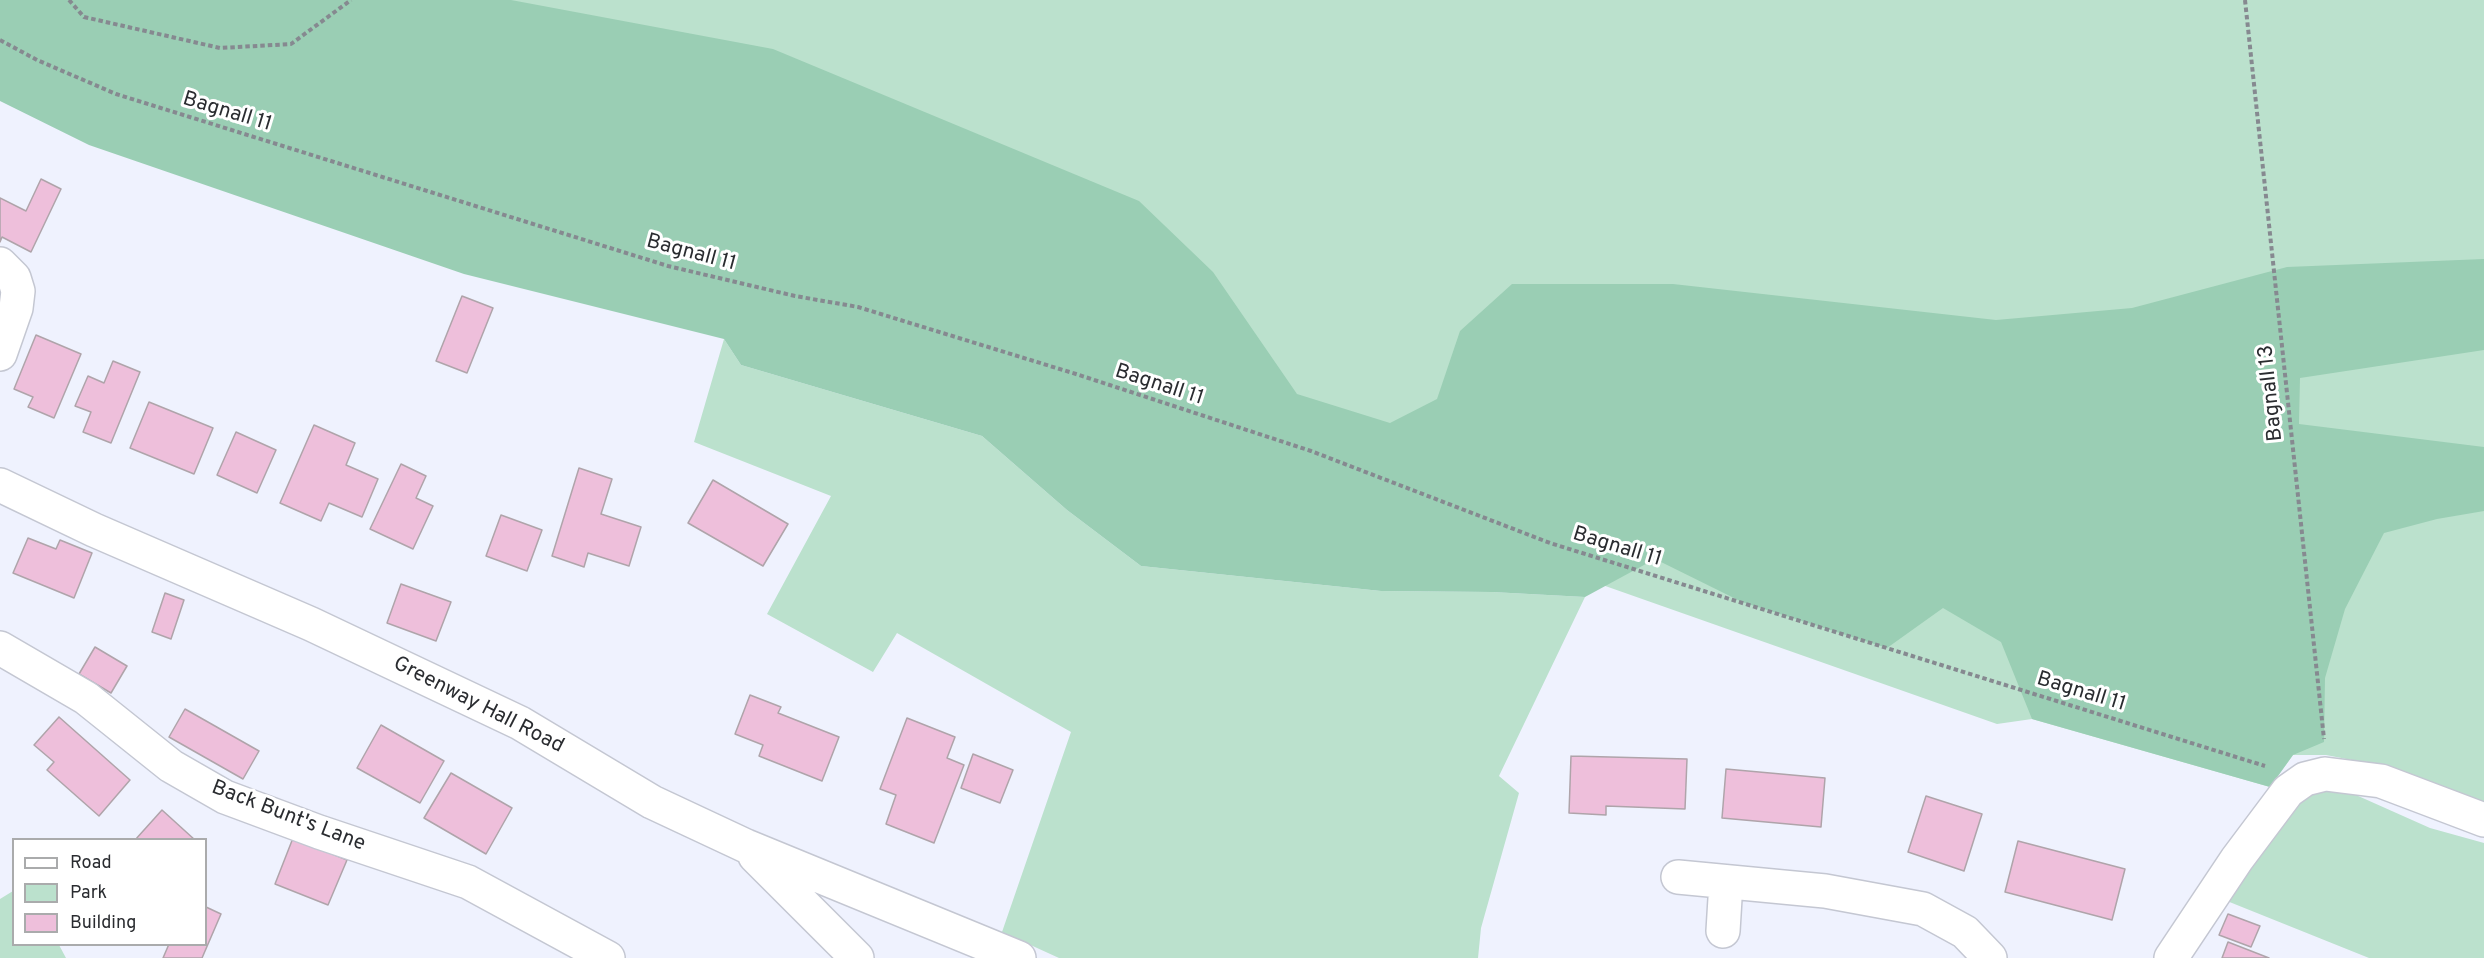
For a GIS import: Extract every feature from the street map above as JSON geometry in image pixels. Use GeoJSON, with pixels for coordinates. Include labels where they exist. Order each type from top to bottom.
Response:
{"type":"FeatureCollection","features":[{"type":"Feature","properties":{"kind":"street"},"geometry":{"type":"LineString","coordinates":[[0,264],[14,278],[18,291],[16,308],[0,354]]}},
{"type":"Feature","properties":{"kind":"street","name":"Greenway Hall Road"},"geometry":{"type":"LineString","coordinates":[[0,485],[94,530],[311,624],[520,723],[652,802],[746,846],[1019,958]]}},
{"type":"Feature","properties":{"kind":"street","name":"Back Bunt's Lane"},"geometry":{"type":"LineString","coordinates":[[0,648],[86,698],[171,766],[225,797],[319,832],[468,882],[608,958]]}},
{"type":"Feature","properties":{"kind":"street"},"geometry":{"type":"LineString","coordinates":[[2171,958],[2237,859],[2288,791],[2305,778],[2325,774],[2382,781],[2484,820]]}},
{"type":"Feature","properties":{"kind":"street"},"geometry":{"type":"LineString","coordinates":[[746,846],[857,958]]}},
{"type":"Feature","properties":{"kind":"street"},"geometry":{"type":"LineString","coordinates":[[1678,877],[1825,891],[1923,909],[1965,932],[1990,958]]}},
{"type":"Feature","properties":{"kind":"street"},"geometry":{"type":"LineString","coordinates":[[1723,931],[1726,882]]}},
{"type":"Feature","properties":{"kind":"path"},"geometry":{"type":"LineString","coordinates":[[69,0],[84,17],[220,48],[291,44],[351,0]]}},
{"type":"Feature","properties":{"kind":"path","name":"Bagnall 13"},"geometry":{"type":"LineString","coordinates":[[2245,0],[2324,742],[2305,778]]}},
{"type":"Feature","properties":{"kind":"path","name":"Bagnall 11"},"geometry":{"type":"LineString","coordinates":[[0,40],[37,60],[116,94],[668,266],[795,296],[858,307],[1065,371],[1311,451],[1550,543],[2305,778]]}},
{"type":"Feature","properties":{"kind":"green space"},"geometry":{"type":"Polygon","coordinates":[[[0,0],[2484,0],[2484,806],[2367,763],[2326,755],[2293,755],[2270,787],[2032,719],[1997,724],[1083,402],[0,0]]]}},
{"type":"Feature","properties":{"kind":"green space"},"geometry":{"type":"Polygon","coordinates":[[[0,0],[511,0],[773,49],[1139,201],[1213,272],[1297,394],[1390,423],[1437,399],[1460,331],[1512,284],[1673,284],[1996,320],[2132,308],[2287,267],[2484,259],[2484,350],[2300,378],[2299,424],[2484,447],[2484,511],[2437,519],[2384,533],[2345,609],[2325,678],[2324,742],[2293,755],[2270,787],[2032,719],[2001,642],[1943,608],[1887,648],[1742,602],[1655,559],[1585,597],[1492,592],[1381,591],[1141,566],[1067,510],[982,436],[741,365],[724,339],[464,274],[89,145],[0,101],[0,0]]]}},
{"type":"Feature","properties":{"kind":"green space"},"geometry":{"type":"Polygon","coordinates":[[[724,339],[741,365],[982,436],[1067,510],[1141,566],[1381,591],[1492,592],[1585,597],[1499,776],[1519,793],[1481,928],[1478,958],[1059,958],[1002,932],[1071,732],[897,633],[873,672],[767,614],[831,496],[694,442],[724,339]]]}},
{"type":"Feature","properties":{"kind":"green space"},"geometry":{"type":"Polygon","coordinates":[[[2311,786],[2338,787],[2430,828],[2484,843],[2484,958],[2369,958],[2227,901],[2292,804],[2311,786]]]}},
{"type":"Feature","properties":{"kind":"green space"},"geometry":{"type":"Polygon","coordinates":[[[12,892],[12,946],[60,946],[66,958],[0,958],[0,899],[12,892]]]}},
{"type":"Feature","properties":{"kind":"building"},"geometry":{"type":"Polygon","coordinates":[[[41,179],[61,189],[31,252],[2,237],[0,242],[0,198],[26,211],[41,179]]]}},
{"type":"Feature","properties":{"kind":"building"},"geometry":{"type":"Polygon","coordinates":[[[462,296],[493,308],[467,373],[436,361],[462,296]]]}},
{"type":"Feature","properties":{"kind":"building"},"geometry":{"type":"Polygon","coordinates":[[[36,335],[81,354],[54,418],[28,407],[33,397],[14,389],[36,335]]]}},
{"type":"Feature","properties":{"kind":"building"},"geometry":{"type":"Polygon","coordinates":[[[113,361],[140,372],[111,443],[83,432],[91,412],[75,406],[88,376],[104,383],[113,361]]]}},
{"type":"Feature","properties":{"kind":"building"},"geometry":{"type":"Polygon","coordinates":[[[149,402],[213,428],[194,474],[130,448],[149,402]]]}},
{"type":"Feature","properties":{"kind":"building"},"geometry":{"type":"Polygon","coordinates":[[[314,425],[355,443],[346,465],[378,479],[362,517],[329,503],[321,521],[280,503],[314,425]]]}},
{"type":"Feature","properties":{"kind":"building"},"geometry":{"type":"Polygon","coordinates":[[[236,432],[276,450],[257,493],[217,475],[236,432]]]}},
{"type":"Feature","properties":{"kind":"building"},"geometry":{"type":"Polygon","coordinates":[[[401,464],[426,476],[416,498],[433,506],[413,549],[370,529],[401,464]]]}},
{"type":"Feature","properties":{"kind":"building"},"geometry":{"type":"Polygon","coordinates":[[[579,468],[612,479],[601,514],[641,527],[629,566],[588,553],[584,567],[552,556],[579,468]]]}},
{"type":"Feature","properties":{"kind":"building"},"geometry":{"type":"Polygon","coordinates":[[[713,480],[788,524],[763,566],[688,523],[713,480]]]}},
{"type":"Feature","properties":{"kind":"building"},"geometry":{"type":"Polygon","coordinates":[[[501,515],[542,530],[527,571],[486,556],[501,515]]]}},
{"type":"Feature","properties":{"kind":"building"},"geometry":{"type":"Polygon","coordinates":[[[28,538],[56,549],[60,540],[92,553],[74,598],[13,573],[28,538]]]}},
{"type":"Feature","properties":{"kind":"building"},"geometry":{"type":"Polygon","coordinates":[[[401,584],[451,602],[436,641],[387,623],[401,584]]]}},
{"type":"Feature","properties":{"kind":"building"},"geometry":{"type":"Polygon","coordinates":[[[165,593],[184,600],[171,639],[152,632],[165,593]]]}},
{"type":"Feature","properties":{"kind":"building"},"geometry":{"type":"Polygon","coordinates":[[[95,647],[127,666],[111,693],[79,674],[95,647]]]}},
{"type":"Feature","properties":{"kind":"building"},"geometry":{"type":"Polygon","coordinates":[[[750,695],[781,707],[778,713],[839,737],[822,781],[759,756],[763,745],[735,734],[750,695]]]}},
{"type":"Feature","properties":{"kind":"building"},"geometry":{"type":"Polygon","coordinates":[[[185,709],[259,751],[243,779],[169,737],[185,709]]]}},
{"type":"Feature","properties":{"kind":"building"},"geometry":{"type":"Polygon","coordinates":[[[59,717],[130,780],[99,816],[47,770],[54,762],[34,745],[59,717]]]}},
{"type":"Feature","properties":{"kind":"building"},"geometry":{"type":"Polygon","coordinates":[[[907,718],[955,737],[947,758],[964,765],[934,843],[886,824],[896,795],[880,789],[907,718]]]}},
{"type":"Feature","properties":{"kind":"building"},"geometry":{"type":"Polygon","coordinates":[[[381,725],[444,761],[420,803],[357,768],[381,725]]]}},
{"type":"Feature","properties":{"kind":"building"},"geometry":{"type":"Polygon","coordinates":[[[973,754],[1013,770],[1000,803],[961,788],[973,754]]]}},
{"type":"Feature","properties":{"kind":"building"},"geometry":{"type":"Polygon","coordinates":[[[1571,756],[1687,759],[1685,809],[1606,806],[1606,815],[1569,813],[1571,756]]]}},
{"type":"Feature","properties":{"kind":"building"},"geometry":{"type":"Polygon","coordinates":[[[1726,769],[1825,778],[1821,827],[1722,818],[1726,769]]]}},
{"type":"Feature","properties":{"kind":"building"},"geometry":{"type":"Polygon","coordinates":[[[451,773],[512,808],[486,854],[424,818],[451,773]]]}},
{"type":"Feature","properties":{"kind":"building"},"geometry":{"type":"Polygon","coordinates":[[[1926,796],[1982,814],[1964,871],[1908,852],[1926,796]]]}},
{"type":"Feature","properties":{"kind":"building"},"geometry":{"type":"Polygon","coordinates":[[[162,810],[193,838],[137,838],[162,810]]]}},
{"type":"Feature","properties":{"kind":"building"},"geometry":{"type":"Polygon","coordinates":[[[293,838],[347,860],[328,905],[275,884],[293,838]]]}},
{"type":"Feature","properties":{"kind":"building"},"geometry":{"type":"Polygon","coordinates":[[[2018,841],[2125,869],[2112,920],[2005,892],[2018,841]]]}},
{"type":"Feature","properties":{"kind":"building"},"geometry":{"type":"Polygon","coordinates":[[[207,907],[221,914],[202,958],[163,958],[168,946],[207,946],[207,907]]]}},
{"type":"Feature","properties":{"kind":"building"},"geometry":{"type":"Polygon","coordinates":[[[2228,914],[2260,926],[2251,947],[2219,935],[2228,914]]]}},
{"type":"Feature","properties":{"kind":"building"},"geometry":{"type":"Polygon","coordinates":[[[2228,942],[2269,958],[2222,958],[2228,942]]]}}]}
